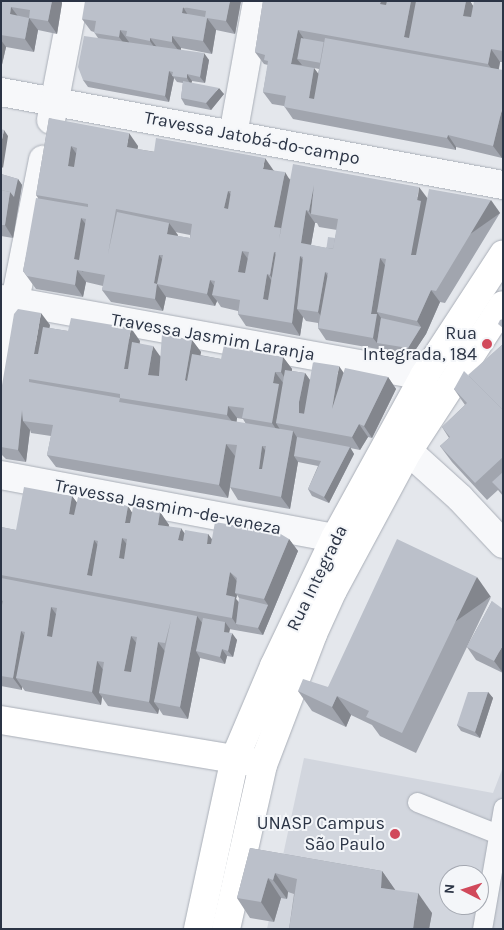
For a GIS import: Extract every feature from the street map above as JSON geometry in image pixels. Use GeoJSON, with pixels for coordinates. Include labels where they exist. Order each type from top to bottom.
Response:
{"type":"FeatureCollection","features":[{"type":"Feature","properties":{"kind":"main road","name":"Rua Integrada"},"geometry":{"type":"LineString","coordinates":[[198,929],[235,758],[335,538],[424,376],[503,255]]}},
{"type":"Feature","properties":{"kind":"main road","name":"Rua Integrada"},"geometry":{"type":"LineString","coordinates":[[226,929],[263,764],[333,590],[408,451],[503,305]]}},
{"type":"Feature","properties":{"kind":"main road"},"geometry":{"type":"LineString","coordinates":[[1,720],[263,764]]}},
{"type":"Feature","properties":{"kind":"street"},"geometry":{"type":"LineString","coordinates":[[1,390],[8,300],[55,102],[74,1]]}},
{"type":"Feature","properties":{"kind":"street"},"geometry":{"type":"LineString","coordinates":[[233,135],[257,1]]}},
{"type":"Feature","properties":{"kind":"street","name":"Travessa Jatobá-do-campo"},"geometry":{"type":"LineString","coordinates":[[1,92],[503,185]]}},
{"type":"Feature","properties":{"kind":"street","name":"Travessa Jasmim Laranja"},"geometry":{"type":"LineString","coordinates":[[8,300],[424,376]]}},
{"type":"Feature","properties":{"kind":"street"},"geometry":{"type":"LineString","coordinates":[[408,451],[460,498],[503,544]]}},
{"type":"Feature","properties":{"kind":"street","name":"Travessa Jasmim-de-veneza"},"geometry":{"type":"LineString","coordinates":[[1,475],[335,538]]}},
{"type":"Feature","properties":{"kind":"lane"},"geometry":{"type":"LineString","coordinates":[[417,802],[498,834]]}},
{"type":"Feature","properties":{"kind":"lane"},"geometry":{"type":"LineString","coordinates":[[482,929],[503,808]]}},
{"type":"Feature","properties":{"kind":"shaded area","name":"UNASP Campus São Paulo"},"geometry":{"type":"Polygon","coordinates":[[[304,758],[493,793],[503,767],[503,929],[267,929],[304,758]]]}},
{"type":"Feature","properties":{"kind":"building"},"geometry":{"type":"Polygon","coordinates":[[[1,1],[52,1],[48,21],[29,18],[25,39],[1,35],[1,1]],[[11,7],[10,14],[29,18],[30,10],[11,7]]]}},
{"type":"Feature","properties":{"kind":"building"},"geometry":{"type":"Polygon","coordinates":[[[85,1],[230,1],[226,21],[207,18],[203,41],[172,36],[172,42],[150,38],[150,41],[126,36],[127,31],[120,30],[119,37],[94,33],[96,21],[82,19],[85,1]],[[183,7],[182,13],[205,17],[206,11],[183,7]]]}},
{"type":"Feature","properties":{"kind":"building"},"geometry":{"type":"Polygon","coordinates":[[[263,1],[381,1],[380,4],[386,5],[387,1],[411,1],[404,37],[409,38],[416,1],[466,1],[463,16],[471,17],[474,1],[503,1],[503,51],[491,49],[488,64],[298,30],[291,64],[314,68],[309,98],[314,99],[325,38],[503,70],[503,105],[493,146],[448,135],[447,138],[284,107],[286,96],[263,92],[268,61],[264,60],[265,55],[255,52],[263,1]]]}},
{"type":"Feature","properties":{"kind":"building"},"geometry":{"type":"Polygon","coordinates":[[[84,36],[204,53],[200,77],[187,74],[187,78],[172,76],[173,72],[169,71],[165,96],[83,80],[78,67],[84,36]]]}},
{"type":"Feature","properties":{"kind":"building"},"geometry":{"type":"Polygon","coordinates":[[[301,38],[324,42],[320,63],[297,59],[301,38]]]}},
{"type":"Feature","properties":{"kind":"building"},"geometry":{"type":"Polygon","coordinates":[[[183,81],[219,88],[206,103],[181,98],[183,81]]]}},
{"type":"Feature","properties":{"kind":"building"},"geometry":{"type":"Polygon","coordinates":[[[49,118],[129,133],[127,147],[154,152],[156,138],[265,158],[263,169],[285,172],[274,227],[281,228],[279,240],[293,164],[419,187],[417,200],[421,201],[411,255],[416,255],[429,189],[491,200],[436,291],[431,290],[417,321],[377,312],[386,259],[380,258],[371,314],[377,314],[373,338],[318,328],[328,273],[325,272],[318,312],[297,309],[303,257],[300,256],[292,323],[238,314],[240,300],[212,295],[215,281],[210,280],[207,294],[157,284],[155,299],[102,290],[105,275],[77,270],[75,285],[27,276],[23,271],[36,198],[88,207],[88,204],[36,195],[49,118]],[[71,146],[68,166],[74,167],[77,148],[71,146]],[[314,185],[309,211],[306,210],[301,243],[333,249],[338,219],[311,214],[314,185]],[[228,191],[224,208],[228,209],[231,191],[228,191]],[[116,209],[108,254],[117,212],[169,223],[167,234],[190,238],[192,224],[116,209]],[[81,218],[74,259],[79,260],[86,219],[81,218]],[[242,251],[238,272],[245,273],[249,252],[242,251]],[[274,252],[270,275],[267,274],[263,299],[268,300],[276,252],[274,252]],[[159,255],[154,283],[157,284],[163,255],[159,255]]]}},
{"type":"Feature","properties":{"kind":"building"},"geometry":{"type":"Polygon","coordinates":[[[1,129],[4,130],[1,144],[1,129]]]}},
{"type":"Feature","properties":{"kind":"building"},"geometry":{"type":"Polygon","coordinates":[[[1,174],[18,179],[14,197],[10,192],[1,190],[1,174]]]}},
{"type":"Feature","properties":{"kind":"building"},"geometry":{"type":"Polygon","coordinates":[[[1,190],[10,192],[5,225],[1,225],[1,190]]]}},
{"type":"Feature","properties":{"kind":"building"},"geometry":{"type":"Polygon","coordinates":[[[328,237],[335,238],[333,249],[326,248],[328,237]]]}},
{"type":"Feature","properties":{"kind":"building"},"geometry":{"type":"Polygon","coordinates":[[[18,309],[41,313],[34,354],[38,354],[43,327],[68,331],[71,318],[131,328],[124,369],[128,369],[132,342],[153,346],[148,375],[159,376],[162,334],[192,340],[185,380],[187,381],[192,354],[221,359],[224,345],[283,357],[281,372],[275,372],[273,383],[279,384],[272,423],[242,418],[244,408],[228,406],[227,415],[120,398],[119,402],[293,431],[281,497],[230,487],[237,445],[226,444],[219,485],[47,455],[53,425],[23,421],[22,410],[18,450],[1,447],[1,391],[14,314],[18,309]],[[29,379],[29,382],[120,398],[120,394],[29,379]],[[262,446],[259,469],[262,469],[266,446],[262,446]]]}},
{"type":"Feature","properties":{"kind":"building"},"geometry":{"type":"Polygon","coordinates":[[[381,318],[421,327],[408,348],[377,343],[381,318]]]}},
{"type":"Feature","properties":{"kind":"building"},"geometry":{"type":"Polygon","coordinates":[[[503,319],[503,328],[498,324],[503,319]]]}},
{"type":"Feature","properties":{"kind":"building"},"geometry":{"type":"Polygon","coordinates":[[[503,344],[503,410],[468,375],[503,344]]]}},
{"type":"Feature","properties":{"kind":"building"},"geometry":{"type":"Polygon","coordinates":[[[313,362],[339,366],[332,409],[345,368],[388,377],[364,426],[359,424],[352,437],[276,423],[285,370],[305,373],[299,402],[299,413],[304,414],[313,362]]]}},
{"type":"Feature","properties":{"kind":"building"},"geometry":{"type":"Polygon","coordinates":[[[464,371],[503,410],[503,457],[475,483],[440,446],[450,437],[442,427],[467,403],[454,389],[464,371]]]}},
{"type":"Feature","properties":{"kind":"building"},"geometry":{"type":"Polygon","coordinates":[[[297,437],[350,447],[324,497],[308,489],[321,461],[294,456],[297,437]]]}},
{"type":"Feature","properties":{"kind":"building"},"geometry":{"type":"Polygon","coordinates":[[[503,472],[503,493],[492,482],[503,472]]]}},
{"type":"Feature","properties":{"kind":"building"},"geometry":{"type":"Polygon","coordinates":[[[24,487],[72,496],[69,514],[74,515],[78,497],[128,506],[125,523],[130,523],[133,507],[160,512],[158,525],[181,528],[178,540],[183,541],[185,530],[208,534],[207,544],[211,544],[215,522],[279,533],[289,539],[264,599],[235,593],[237,578],[230,572],[226,595],[235,597],[232,618],[1,575],[1,527],[16,530],[24,487]],[[122,538],[119,558],[124,559],[127,539],[122,538]],[[94,540],[87,575],[92,576],[98,541],[94,540]]]}},
{"type":"Feature","properties":{"kind":"building"},"geometry":{"type":"Polygon","coordinates":[[[397,539],[477,577],[402,733],[366,717],[369,711],[337,696],[332,707],[298,691],[303,679],[328,687],[397,539]]]}},
{"type":"Feature","properties":{"kind":"building"},"geometry":{"type":"Polygon","coordinates":[[[1,578],[197,616],[180,707],[154,702],[171,620],[165,643],[158,642],[149,702],[99,693],[104,662],[97,661],[92,692],[16,678],[25,632],[21,631],[13,678],[1,676],[1,609],[3,601],[1,600],[1,578]],[[51,607],[47,636],[52,637],[57,608],[51,607]],[[131,636],[124,671],[131,672],[137,637],[131,636]]]}},
{"type":"Feature","properties":{"kind":"building"},"geometry":{"type":"Polygon","coordinates":[[[239,598],[268,605],[258,628],[236,624],[239,598]]]}},
{"type":"Feature","properties":{"kind":"building"},"geometry":{"type":"Polygon","coordinates":[[[492,601],[503,609],[503,645],[494,661],[467,647],[492,601]]]}},
{"type":"Feature","properties":{"kind":"building"},"geometry":{"type":"Polygon","coordinates":[[[203,618],[225,622],[224,632],[232,633],[228,651],[222,649],[220,657],[196,651],[203,618]]]}},
{"type":"Feature","properties":{"kind":"building"},"geometry":{"type":"Polygon","coordinates":[[[468,692],[488,692],[475,732],[457,725],[468,692]]]}},
{"type":"Feature","properties":{"kind":"building"},"geometry":{"type":"Polygon","coordinates":[[[250,848],[382,871],[381,888],[418,893],[413,929],[289,929],[297,879],[275,873],[273,880],[268,878],[261,902],[237,898],[250,848]]]}},
{"type":"Feature","properties":{"kind":"place","name":"Rua Integrada, 184"},"geometry":{"type":"Point","coordinates":[487,344]}},
{"type":"Feature","properties":{"kind":"place","name":"UNASP Campus São Paulo"},"geometry":{"type":"Point","coordinates":[395,834]}}]}
